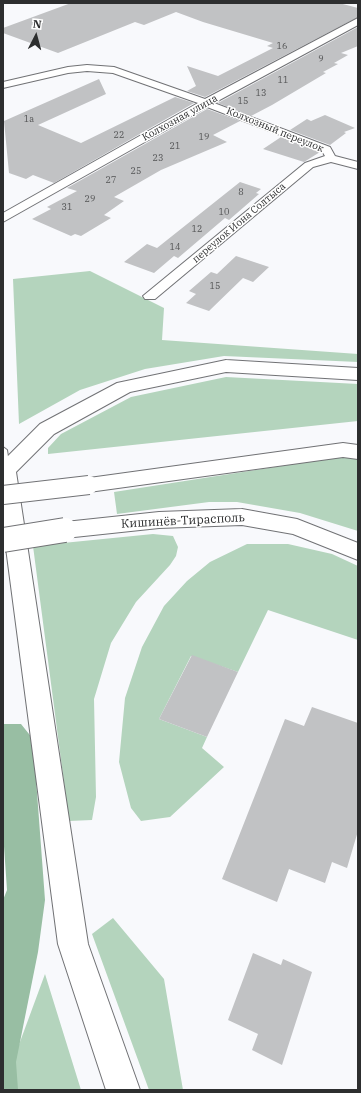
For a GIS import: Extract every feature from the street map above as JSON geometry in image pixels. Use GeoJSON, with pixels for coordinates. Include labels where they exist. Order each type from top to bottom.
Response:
{"type":"FeatureCollection","features":[{"type":"Feature","properties":{"kind":"main road"},"geometry":{"type":"LineString","coordinates":[[123,1090],[73,944],[4,460],[47,429],[124,387],[226,366],[358,374]]}},
{"type":"Feature","properties":{"kind":"main road"},"geometry":{"type":"LineString","coordinates":[[3,495],[89,485],[343,450],[358,452]]}},
{"type":"Feature","properties":{"kind":"main road","name":"Кишинёв-Тирасполь"},"geometry":{"type":"LineString","coordinates":[[3,540],[64,530],[160,520],[242,517],[297,527],[358,552]]}},
{"type":"Feature","properties":{"kind":"street","name":"Колхозная улица"},"geometry":{"type":"LineString","coordinates":[[3,218],[206,103],[358,21]]}},
{"type":"Feature","properties":{"kind":"street","name":"Колхозный переулок"},"geometry":{"type":"LineString","coordinates":[[3,85],[68,70],[100,68],[114,70],[206,103],[326,149],[331,158],[358,166]]}},
{"type":"Feature","properties":{"kind":"street","name":"переулок Иона Солтыса"},"geometry":{"type":"LineString","coordinates":[[150,296],[309,166],[331,158]]}},
{"type":"Feature","properties":{"kind":"green space"},"geometry":{"type":"Polygon","coordinates":[[[90,271],[164,308],[162,340],[358,354],[358,362],[224,356],[145,369],[80,390],[19,424],[13,279],[90,271]]]}},
{"type":"Feature","properties":{"kind":"green space"},"geometry":{"type":"Polygon","coordinates":[[[226,377],[358,384],[358,421],[48,454],[48,448],[61,434],[131,397],[226,377]]]}},
{"type":"Feature","properties":{"kind":"green space"},"geometry":{"type":"Polygon","coordinates":[[[339,457],[358,457],[358,531],[300,513],[237,502],[209,502],[117,514],[114,492],[339,457]]]}},
{"type":"Feature","properties":{"kind":"green space"},"geometry":{"type":"Polygon","coordinates":[[[153,534],[173,536],[178,547],[176,556],[170,565],[136,602],[111,643],[94,699],[96,797],[92,820],[69,821],[33,546],[153,534]]]}},
{"type":"Feature","properties":{"kind":"green space"},"geometry":{"type":"Polygon","coordinates":[[[247,544],[288,544],[332,554],[358,566],[358,640],[268,610],[238,672],[191,656],[159,719],[207,737],[202,748],[224,767],[170,817],[141,821],[131,808],[119,762],[125,698],[142,647],[164,606],[187,581],[210,562],[247,544]]]}},
{"type":"Feature","properties":{"kind":"green space"},"geometry":{"type":"Polygon","coordinates":[[[3,724],[21,724],[33,739],[45,900],[38,952],[16,1062],[18,1090],[3,1090],[3,900],[7,890],[3,832],[3,724]]]}},
{"type":"Feature","properties":{"kind":"green space"},"geometry":{"type":"Polygon","coordinates":[[[113,918],[164,979],[183,1090],[149,1090],[92,934],[113,918]]]}},
{"type":"Feature","properties":{"kind":"green space"},"geometry":{"type":"Polygon","coordinates":[[[45,974],[81,1090],[3,1090],[3,1088],[45,974]]]}},
{"type":"Feature","properties":{"kind":"building"},"geometry":{"type":"Polygon","coordinates":[[[71,3],[339,3],[358,8],[358,17],[205,97],[187,91],[196,86],[187,66],[218,76],[273,48],[267,46],[273,43],[203,22],[176,12],[144,25],[135,22],[58,53],[3,33],[3,28],[71,3]]]}},
{"type":"Feature","properties":{"kind":"building"},"geometry":{"type":"Polygon","coordinates":[[[358,27],[358,46],[341,53],[348,55],[334,63],[338,64],[323,72],[326,73],[272,105],[251,116],[218,103],[358,27]]]}},
{"type":"Feature","properties":{"kind":"building"},"geometry":{"type":"Polygon","coordinates":[[[99,79],[106,94],[38,125],[81,143],[175,97],[194,103],[54,183],[33,175],[26,179],[9,173],[4,121],[99,79]]]}},
{"type":"Feature","properties":{"kind":"building"},"geometry":{"type":"Polygon","coordinates":[[[207,109],[240,121],[213,135],[227,142],[161,170],[114,197],[124,201],[104,215],[111,218],[81,236],[75,234],[71,236],[32,219],[51,209],[47,207],[77,191],[67,188],[207,109]]]}},
{"type":"Feature","properties":{"kind":"building"},"geometry":{"type":"Polygon","coordinates":[[[325,115],[355,128],[344,132],[346,133],[330,145],[290,130],[307,119],[311,121],[325,115]]]}},
{"type":"Feature","properties":{"kind":"building"},"geometry":{"type":"Polygon","coordinates":[[[281,137],[320,152],[304,162],[263,149],[281,137]]]}},
{"type":"Feature","properties":{"kind":"building"},"geometry":{"type":"Polygon","coordinates":[[[240,182],[261,189],[256,193],[259,194],[229,220],[225,218],[178,258],[174,256],[154,273],[124,262],[147,244],[157,248],[240,182]]]}},
{"type":"Feature","properties":{"kind":"building"},"geometry":{"type":"Polygon","coordinates":[[[236,256],[269,267],[253,282],[243,278],[209,311],[186,303],[196,294],[189,291],[211,272],[217,274],[236,256]]]}},
{"type":"Feature","properties":{"kind":"building"},"geometry":{"type":"Polygon","coordinates":[[[192,655],[238,672],[207,737],[159,719],[192,655]]]}},
{"type":"Feature","properties":{"kind":"building"},"geometry":{"type":"Polygon","coordinates":[[[312,707],[358,723],[358,831],[347,868],[332,862],[325,883],[289,869],[277,902],[222,879],[285,719],[304,726],[312,707]]]}},
{"type":"Feature","properties":{"kind":"building"},"geometry":{"type":"Polygon","coordinates":[[[253,953],[281,965],[283,959],[312,972],[282,1065],[252,1050],[258,1034],[228,1020],[253,953]]]}}]}
